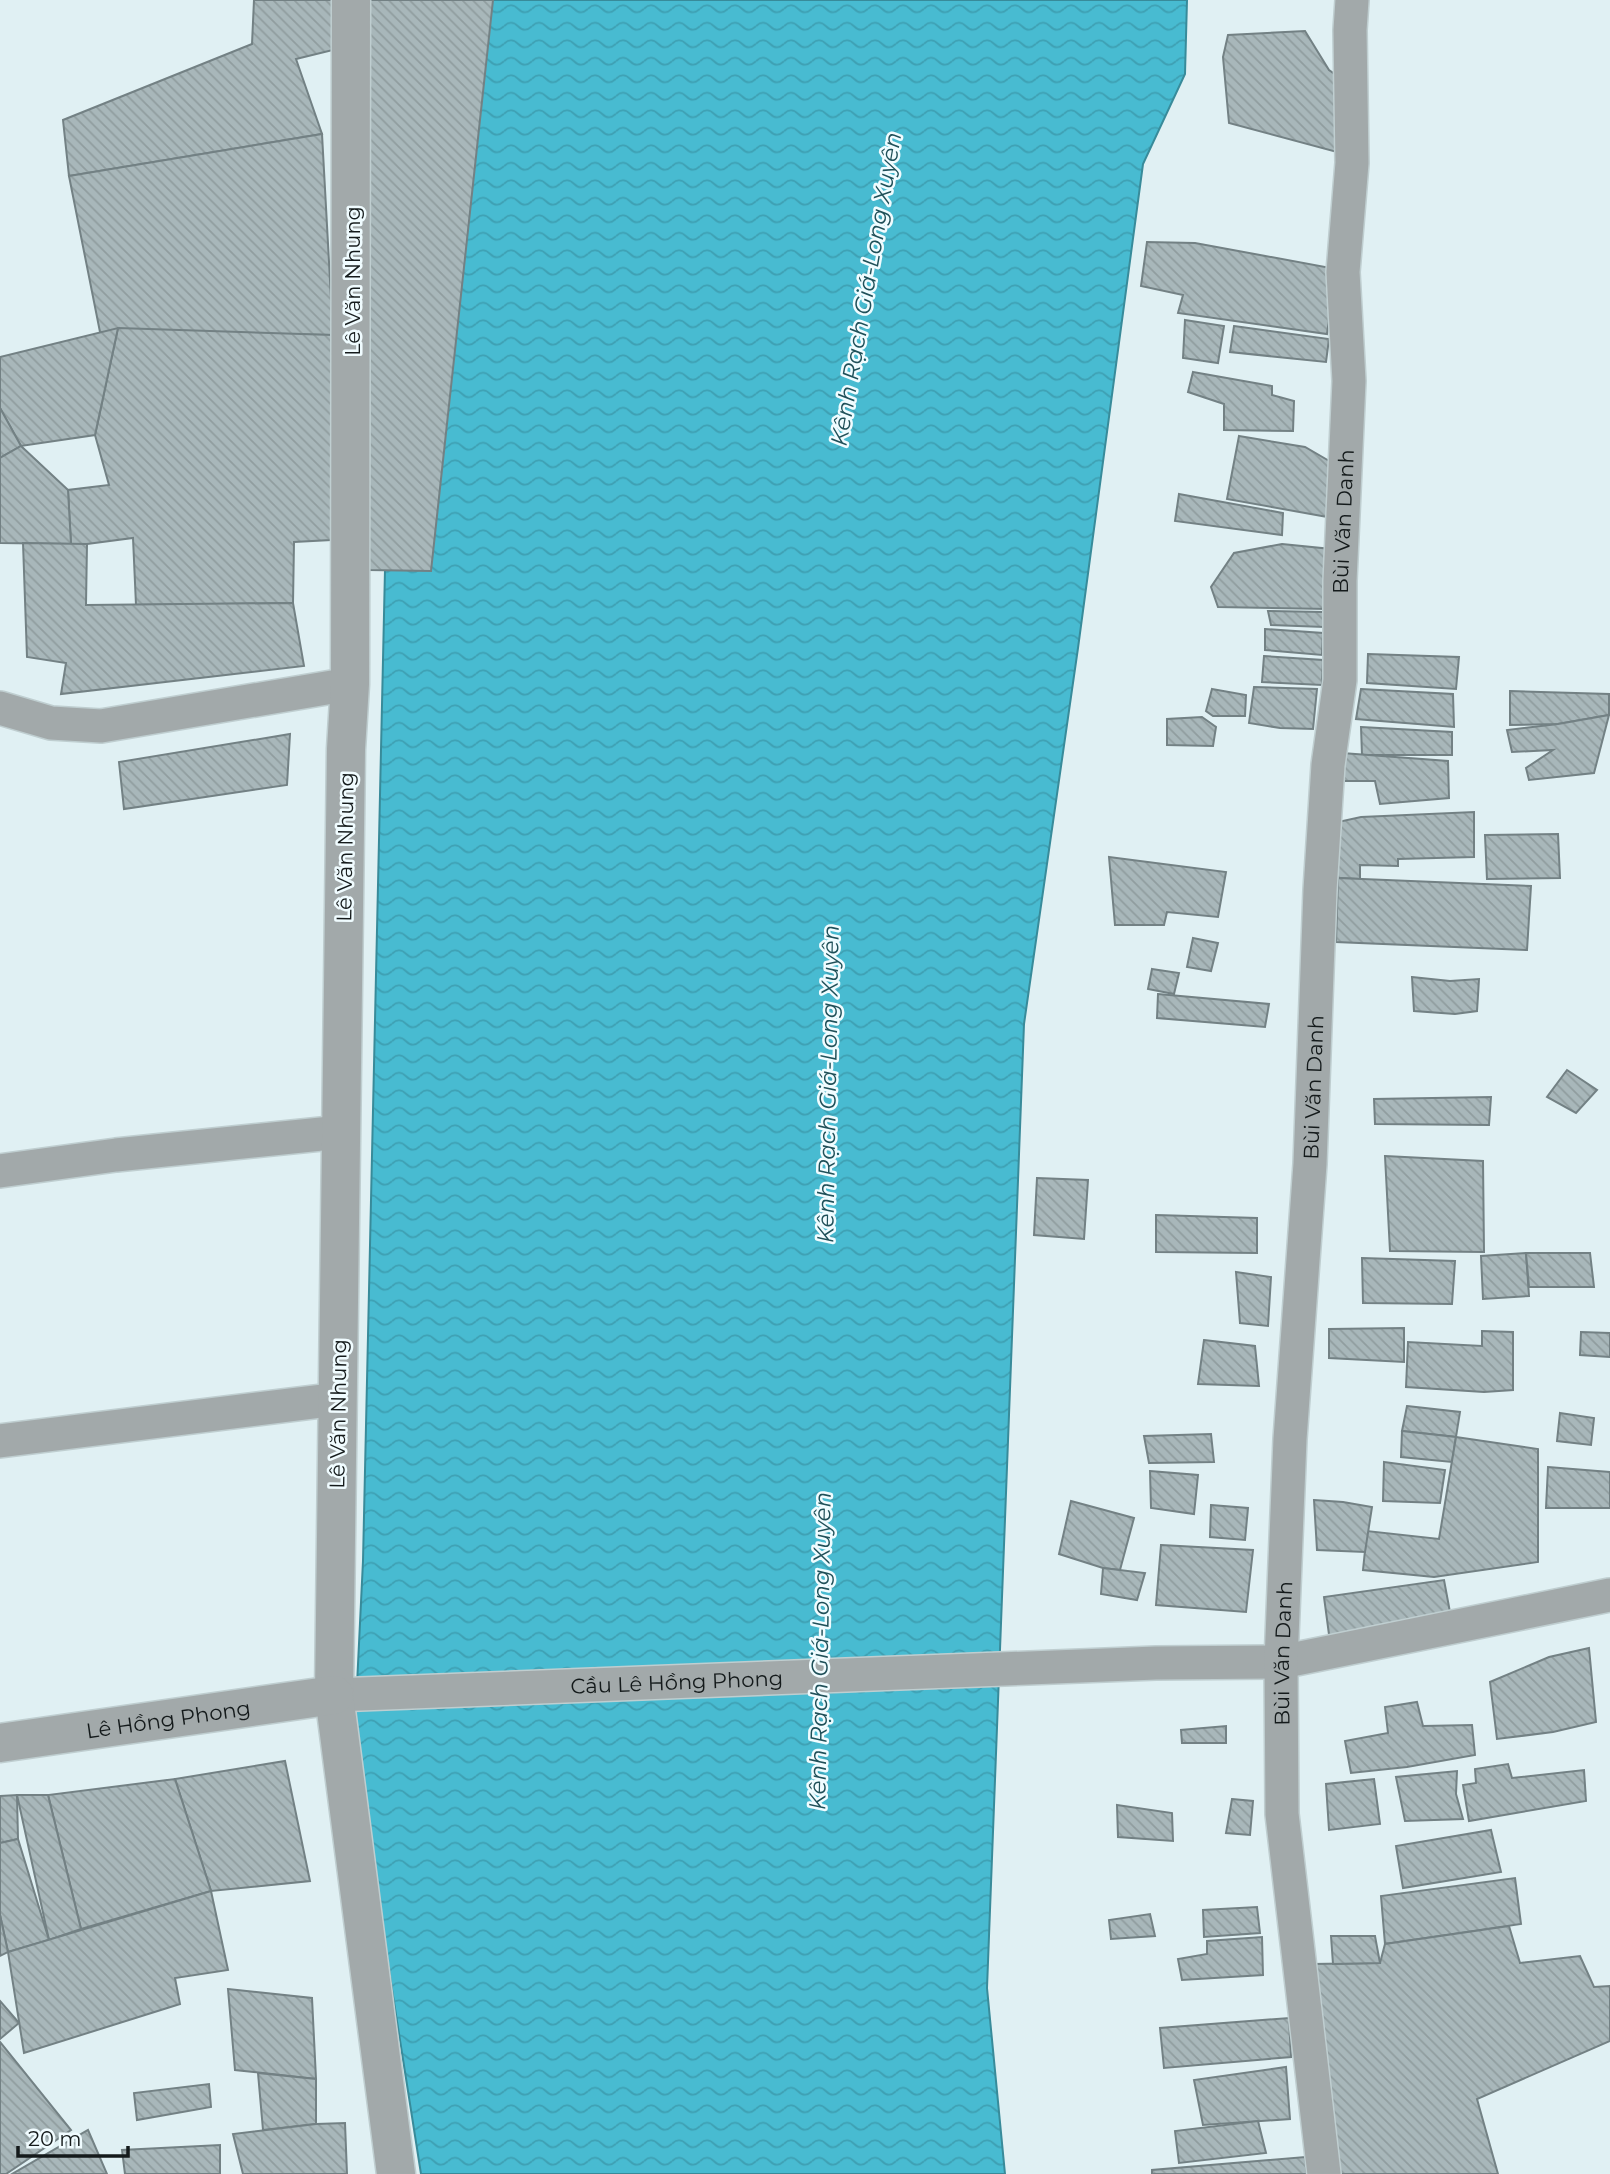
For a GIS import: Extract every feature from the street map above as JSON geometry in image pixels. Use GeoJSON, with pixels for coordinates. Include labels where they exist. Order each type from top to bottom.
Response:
{"type":"FeatureCollection","features":[{"type":"Feature","properties":{"kind":"street","name":"Lê Văn Nhung"},"geometry":{"type":"LineString","coordinates":[[351,0],[350,684],[346,762],[338,1399],[349,1695],[396,2174]]}},
{"type":"Feature","properties":{"kind":"street","name":"Bùi Văn Danh"},"geometry":{"type":"LineString","coordinates":[[1324,2174],[1282,1814],[1281,1662],[1290,1440],[1310,1164],[1320,890],[1328,765],[1340,680],[1340,580],[1349,381],[1343,272],[1352,163],[1352,0]]}},
{"type":"Feature","properties":{"kind":"street"},"geometry":{"type":"LineString","coordinates":[[0,708],[51,723],[102,726],[350,684]]}},
{"type":"Feature","properties":{"kind":"street"},"geometry":{"type":"LineString","coordinates":[[0,1171],[116,1155],[341,1132]]}},
{"type":"Feature","properties":{"kind":"street"},"geometry":{"type":"LineString","coordinates":[[0,1441],[338,1399]]}},
{"type":"Feature","properties":{"kind":"street","name":"Cầu Lê Hồng Phong"},"geometry":{"type":"LineString","coordinates":[[349,1695],[1156,1663],[1281,1662],[1610,1595]]}},
{"type":"Feature","properties":{"kind":"street","name":"Lê Hồng Phong"},"geometry":{"type":"LineString","coordinates":[[0,1743],[349,1695]]}},
{"type":"Feature","properties":{"kind":"water","name":"Kênh Rạch Giá-Long Xuyên"},"geometry":{"type":"Polygon","coordinates":[[[401,0],[1187,0],[1185,74],[1143,164],[1024,1024],[987,1988],[1005,2174],[421,2174],[354,1747],[363,1561],[396,74],[401,0]]]}},
{"type":"Feature","properties":{"kind":"building"},"geometry":{"type":"Polygon","coordinates":[[[254,0],[337,0],[341,48],[296,59],[322,134],[69,176],[63,120],[252,44],[254,0]]]}},
{"type":"Feature","properties":{"kind":"building"},"geometry":{"type":"Polygon","coordinates":[[[367,0],[493,0],[431,571],[369,570],[367,0]]]}},
{"type":"Feature","properties":{"kind":"building"},"geometry":{"type":"Polygon","coordinates":[[[1305,31],[1329,70],[1339,77],[1337,152],[1229,123],[1223,57],[1228,35],[1305,31]]]}},
{"type":"Feature","properties":{"kind":"building"},"geometry":{"type":"Polygon","coordinates":[[[322,134],[333,335],[100,332],[69,176],[322,134]]]}},
{"type":"Feature","properties":{"kind":"building"},"geometry":{"type":"Polygon","coordinates":[[[1147,242],[1195,243],[1336,269],[1327,334],[1178,313],[1183,295],[1141,286],[1147,242]]]}},
{"type":"Feature","properties":{"kind":"building"},"geometry":{"type":"Polygon","coordinates":[[[1185,320],[1224,326],[1218,363],[1183,358],[1185,320]]]}},
{"type":"Feature","properties":{"kind":"building"},"geometry":{"type":"Polygon","coordinates":[[[1234,326],[1329,339],[1326,362],[1230,352],[1234,326]]]}},
{"type":"Feature","properties":{"kind":"building"},"geometry":{"type":"Polygon","coordinates":[[[118,328],[333,335],[331,540],[294,542],[293,603],[136,605],[133,538],[71,544],[68,490],[109,485],[95,435],[118,328]]]}},
{"type":"Feature","properties":{"kind":"building"},"geometry":{"type":"Polygon","coordinates":[[[118,328],[95,435],[21,446],[0,408],[0,357],[118,328]]]}},
{"type":"Feature","properties":{"kind":"building"},"geometry":{"type":"Polygon","coordinates":[[[1193,372],[1272,386],[1272,395],[1294,401],[1293,431],[1224,430],[1224,404],[1188,392],[1193,372]]]}},
{"type":"Feature","properties":{"kind":"building"},"geometry":{"type":"Polygon","coordinates":[[[0,408],[21,446],[0,458],[0,408]]]}},
{"type":"Feature","properties":{"kind":"building"},"geometry":{"type":"Polygon","coordinates":[[[1239,436],[1305,447],[1331,462],[1333,518],[1227,499],[1239,436]]]}},
{"type":"Feature","properties":{"kind":"building"},"geometry":{"type":"Polygon","coordinates":[[[21,446],[68,490],[71,544],[0,543],[0,458],[21,446]]]}},
{"type":"Feature","properties":{"kind":"building"},"geometry":{"type":"Polygon","coordinates":[[[1179,494],[1283,513],[1282,535],[1175,521],[1179,494]]]}},
{"type":"Feature","properties":{"kind":"building"},"geometry":{"type":"Polygon","coordinates":[[[23,543],[87,544],[86,605],[293,603],[304,666],[61,694],[66,663],[27,657],[23,543]]]}},
{"type":"Feature","properties":{"kind":"building"},"geometry":{"type":"Polygon","coordinates":[[[1282,544],[1331,549],[1328,609],[1218,607],[1211,587],[1234,553],[1282,544]]]}},
{"type":"Feature","properties":{"kind":"building"},"geometry":{"type":"Polygon","coordinates":[[[1268,611],[1323,612],[1324,627],[1271,625],[1268,611]]]}},
{"type":"Feature","properties":{"kind":"building"},"geometry":{"type":"Polygon","coordinates":[[[1265,629],[1323,633],[1322,655],[1265,650],[1265,629]]]}},
{"type":"Feature","properties":{"kind":"building"},"geometry":{"type":"Polygon","coordinates":[[[1368,654],[1459,657],[1456,689],[1367,683],[1368,654]]]}},
{"type":"Feature","properties":{"kind":"building"},"geometry":{"type":"Polygon","coordinates":[[[1264,656],[1323,660],[1322,685],[1262,682],[1264,656]]]}},
{"type":"Feature","properties":{"kind":"building"},"geometry":{"type":"Polygon","coordinates":[[[1254,687],[1317,689],[1313,729],[1249,723],[1254,687]]]}},
{"type":"Feature","properties":{"kind":"building"},"geometry":{"type":"Polygon","coordinates":[[[1212,689],[1246,695],[1245,716],[1213,716],[1206,711],[1212,689]]]}},
{"type":"Feature","properties":{"kind":"building"},"geometry":{"type":"Polygon","coordinates":[[[1361,689],[1453,694],[1454,727],[1356,719],[1361,689]]]}},
{"type":"Feature","properties":{"kind":"building"},"geometry":{"type":"Polygon","coordinates":[[[1510,691],[1609,694],[1609,715],[1558,724],[1510,725],[1510,691]]]}},
{"type":"Feature","properties":{"kind":"building"},"geometry":{"type":"Polygon","coordinates":[[[1609,715],[1594,773],[1529,780],[1526,768],[1553,750],[1512,752],[1507,730],[1609,715]]]}},
{"type":"Feature","properties":{"kind":"building"},"geometry":{"type":"Polygon","coordinates":[[[1202,717],[1216,727],[1213,746],[1167,745],[1167,719],[1202,717]]]}},
{"type":"Feature","properties":{"kind":"building"},"geometry":{"type":"Polygon","coordinates":[[[1361,727],[1452,732],[1452,755],[1362,755],[1361,727]]]}},
{"type":"Feature","properties":{"kind":"building"},"geometry":{"type":"Polygon","coordinates":[[[290,734],[287,785],[124,809],[119,762],[290,734]]]}},
{"type":"Feature","properties":{"kind":"building"},"geometry":{"type":"Polygon","coordinates":[[[1342,753],[1448,761],[1449,798],[1380,804],[1375,781],[1340,781],[1342,753]]]}},
{"type":"Feature","properties":{"kind":"building"},"geometry":{"type":"Polygon","coordinates":[[[1474,812],[1474,857],[1398,859],[1398,866],[1360,865],[1360,879],[1338,878],[1338,822],[1361,817],[1474,812]]]}},
{"type":"Feature","properties":{"kind":"building"},"geometry":{"type":"Polygon","coordinates":[[[1558,834],[1560,878],[1487,879],[1485,835],[1558,834]]]}},
{"type":"Feature","properties":{"kind":"building"},"geometry":{"type":"Polygon","coordinates":[[[1109,857],[1226,872],[1218,917],[1167,912],[1164,925],[1115,925],[1109,857]]]}},
{"type":"Feature","properties":{"kind":"building"},"geometry":{"type":"Polygon","coordinates":[[[1338,878],[1531,886],[1527,950],[1336,942],[1338,878]]]}},
{"type":"Feature","properties":{"kind":"building"},"geometry":{"type":"Polygon","coordinates":[[[1193,938],[1218,943],[1211,971],[1187,967],[1193,938]]]}},
{"type":"Feature","properties":{"kind":"building"},"geometry":{"type":"Polygon","coordinates":[[[1152,969],[1179,973],[1174,994],[1148,989],[1152,969]]]}},
{"type":"Feature","properties":{"kind":"building"},"geometry":{"type":"Polygon","coordinates":[[[1412,977],[1450,981],[1479,979],[1477,1011],[1455,1014],[1414,1011],[1412,977]]]}},
{"type":"Feature","properties":{"kind":"building"},"geometry":{"type":"Polygon","coordinates":[[[1158,994],[1269,1004],[1265,1027],[1157,1018],[1158,994]]]}},
{"type":"Feature","properties":{"kind":"building"},"geometry":{"type":"Polygon","coordinates":[[[1567,1070],[1597,1090],[1576,1113],[1547,1097],[1567,1070]]]}},
{"type":"Feature","properties":{"kind":"building"},"geometry":{"type":"Polygon","coordinates":[[[1491,1097],[1489,1125],[1375,1124],[1374,1099],[1491,1097]]]}},
{"type":"Feature","properties":{"kind":"building"},"geometry":{"type":"Polygon","coordinates":[[[1385,1156],[1483,1161],[1484,1252],[1390,1251],[1385,1156]]]}},
{"type":"Feature","properties":{"kind":"building"},"geometry":{"type":"Polygon","coordinates":[[[1037,1178],[1088,1180],[1084,1239],[1034,1235],[1037,1178]]]}},
{"type":"Feature","properties":{"kind":"building"},"geometry":{"type":"Polygon","coordinates":[[[1156,1215],[1257,1218],[1257,1253],[1156,1252],[1156,1215]]]}},
{"type":"Feature","properties":{"kind":"building"},"geometry":{"type":"Polygon","coordinates":[[[1526,1253],[1529,1296],[1483,1299],[1481,1256],[1526,1253]]]}},
{"type":"Feature","properties":{"kind":"building"},"geometry":{"type":"Polygon","coordinates":[[[1526,1253],[1590,1253],[1594,1287],[1529,1287],[1526,1253]]]}},
{"type":"Feature","properties":{"kind":"building"},"geometry":{"type":"Polygon","coordinates":[[[1362,1258],[1455,1261],[1452,1304],[1363,1303],[1362,1258]]]}},
{"type":"Feature","properties":{"kind":"building"},"geometry":{"type":"Polygon","coordinates":[[[1236,1272],[1271,1277],[1268,1326],[1240,1323],[1236,1272]]]}},
{"type":"Feature","properties":{"kind":"building"},"geometry":{"type":"Polygon","coordinates":[[[1404,1328],[1404,1362],[1329,1358],[1329,1329],[1404,1328]]]}},
{"type":"Feature","properties":{"kind":"building"},"geometry":{"type":"Polygon","coordinates":[[[1482,1331],[1513,1332],[1513,1390],[1484,1392],[1406,1387],[1408,1342],[1482,1346],[1482,1331]]]}},
{"type":"Feature","properties":{"kind":"building"},"geometry":{"type":"Polygon","coordinates":[[[1581,1332],[1610,1333],[1610,1357],[1580,1355],[1581,1332]]]}},
{"type":"Feature","properties":{"kind":"building"},"geometry":{"type":"Polygon","coordinates":[[[1204,1340],[1255,1346],[1259,1386],[1198,1384],[1204,1340]]]}},
{"type":"Feature","properties":{"kind":"building"},"geometry":{"type":"Polygon","coordinates":[[[1407,1406],[1460,1412],[1456,1437],[1402,1431],[1407,1406]]]}},
{"type":"Feature","properties":{"kind":"building"},"geometry":{"type":"Polygon","coordinates":[[[1560,1413],[1594,1418],[1591,1445],[1557,1441],[1560,1413]]]}},
{"type":"Feature","properties":{"kind":"building"},"geometry":{"type":"Polygon","coordinates":[[[1402,1431],[1456,1437],[1452,1462],[1401,1457],[1402,1431]]]}},
{"type":"Feature","properties":{"kind":"building"},"geometry":{"type":"Polygon","coordinates":[[[1211,1434],[1214,1462],[1149,1463],[1144,1436],[1211,1434]]]}},
{"type":"Feature","properties":{"kind":"building"},"geometry":{"type":"Polygon","coordinates":[[[1456,1437],[1538,1449],[1538,1562],[1434,1577],[1363,1570],[1367,1531],[1439,1539],[1456,1437]]]}},
{"type":"Feature","properties":{"kind":"building"},"geometry":{"type":"Polygon","coordinates":[[[1384,1462],[1445,1470],[1440,1503],[1383,1501],[1384,1462]]]}},
{"type":"Feature","properties":{"kind":"building"},"geometry":{"type":"Polygon","coordinates":[[[1548,1467],[1610,1472],[1610,1508],[1546,1508],[1548,1467]]]}},
{"type":"Feature","properties":{"kind":"building"},"geometry":{"type":"Polygon","coordinates":[[[1150,1471],[1198,1475],[1194,1514],[1151,1508],[1150,1471]]]}},
{"type":"Feature","properties":{"kind":"building"},"geometry":{"type":"Polygon","coordinates":[[[1314,1500],[1372,1507],[1365,1552],[1317,1550],[1314,1500]]]}},
{"type":"Feature","properties":{"kind":"building"},"geometry":{"type":"Polygon","coordinates":[[[1071,1501],[1134,1518],[1120,1570],[1103,1568],[1059,1554],[1071,1501]]]}},
{"type":"Feature","properties":{"kind":"building"},"geometry":{"type":"Polygon","coordinates":[[[1211,1505],[1248,1508],[1245,1540],[1210,1537],[1211,1505]]]}},
{"type":"Feature","properties":{"kind":"building"},"geometry":{"type":"Polygon","coordinates":[[[1161,1545],[1253,1550],[1246,1612],[1156,1605],[1161,1545]]]}},
{"type":"Feature","properties":{"kind":"building"},"geometry":{"type":"Polygon","coordinates":[[[1103,1568],[1145,1573],[1137,1600],[1101,1594],[1103,1568]]]}},
{"type":"Feature","properties":{"kind":"building"},"geometry":{"type":"Polygon","coordinates":[[[1444,1580],[1452,1623],[1330,1642],[1324,1597],[1444,1580]]]}},
{"type":"Feature","properties":{"kind":"building"},"geometry":{"type":"Polygon","coordinates":[[[1589,1648],[1596,1722],[1553,1732],[1497,1739],[1490,1682],[1549,1657],[1589,1648]]]}},
{"type":"Feature","properties":{"kind":"building"},"geometry":{"type":"Polygon","coordinates":[[[1417,1702],[1423,1726],[1472,1725],[1475,1755],[1407,1767],[1351,1773],[1345,1741],[1388,1733],[1385,1707],[1417,1702]]]}},
{"type":"Feature","properties":{"kind":"building"},"geometry":{"type":"Polygon","coordinates":[[[1226,1726],[1226,1743],[1182,1743],[1181,1730],[1226,1726]]]}},
{"type":"Feature","properties":{"kind":"building"},"geometry":{"type":"Polygon","coordinates":[[[285,1761],[310,1881],[211,1891],[175,1779],[285,1761]]]}},
{"type":"Feature","properties":{"kind":"building"},"geometry":{"type":"Polygon","coordinates":[[[1508,1764],[1512,1778],[1584,1770],[1586,1801],[1469,1821],[1463,1785],[1476,1783],[1475,1769],[1508,1764]]]}},
{"type":"Feature","properties":{"kind":"building"},"geometry":{"type":"Polygon","coordinates":[[[1457,1771],[1456,1794],[1463,1819],[1405,1821],[1396,1777],[1457,1771]]]}},
{"type":"Feature","properties":{"kind":"building"},"geometry":{"type":"Polygon","coordinates":[[[175,1779],[211,1891],[81,1929],[48,1795],[175,1779]]]}},
{"type":"Feature","properties":{"kind":"building"},"geometry":{"type":"Polygon","coordinates":[[[1374,1779],[1380,1824],[1329,1830],[1326,1784],[1374,1779]]]}},
{"type":"Feature","properties":{"kind":"building"},"geometry":{"type":"Polygon","coordinates":[[[17,1795],[18,1839],[0,1843],[0,1796],[17,1795]]]}},
{"type":"Feature","properties":{"kind":"building"},"geometry":{"type":"Polygon","coordinates":[[[17,1795],[48,1795],[81,1929],[49,1940],[17,1795]]]}},
{"type":"Feature","properties":{"kind":"building"},"geometry":{"type":"Polygon","coordinates":[[[1232,1799],[1253,1801],[1250,1835],[1226,1833],[1232,1799]]]}},
{"type":"Feature","properties":{"kind":"building"},"geometry":{"type":"Polygon","coordinates":[[[1117,1805],[1172,1813],[1173,1841],[1118,1837],[1117,1805]]]}},
{"type":"Feature","properties":{"kind":"building"},"geometry":{"type":"Polygon","coordinates":[[[1491,1830],[1501,1872],[1403,1888],[1396,1846],[1491,1830]]]}},
{"type":"Feature","properties":{"kind":"building"},"geometry":{"type":"Polygon","coordinates":[[[18,1839],[49,1940],[8,1952],[0,1915],[0,1843],[18,1839]]]}},
{"type":"Feature","properties":{"kind":"building"},"geometry":{"type":"Polygon","coordinates":[[[1515,1878],[1521,1924],[1385,1944],[1381,1896],[1515,1878]]]}},
{"type":"Feature","properties":{"kind":"building"},"geometry":{"type":"Polygon","coordinates":[[[211,1891],[228,1970],[175,1978],[180,2004],[24,2053],[8,1952],[211,1891]]]}},
{"type":"Feature","properties":{"kind":"building"},"geometry":{"type":"Polygon","coordinates":[[[1257,1907],[1260,1933],[1204,1937],[1203,1910],[1257,1907]]]}},
{"type":"Feature","properties":{"kind":"building"},"geometry":{"type":"Polygon","coordinates":[[[1150,1914],[1155,1936],[1111,1939],[1109,1920],[1150,1914]]]}},
{"type":"Feature","properties":{"kind":"building"},"geometry":{"type":"Polygon","coordinates":[[[0,1915],[8,1952],[0,1956],[0,1915]]]}},
{"type":"Feature","properties":{"kind":"building"},"geometry":{"type":"Polygon","coordinates":[[[1509,1926],[1520,1963],[1580,1956],[1594,1987],[1610,1986],[1610,2041],[1477,2099],[1498,2174],[1335,2174],[1312,1964],[1380,1963],[1385,1944],[1509,1926]]]}},
{"type":"Feature","properties":{"kind":"building"},"geometry":{"type":"Polygon","coordinates":[[[1331,1936],[1375,1936],[1380,1963],[1333,1964],[1331,1936]]]}},
{"type":"Feature","properties":{"kind":"building"},"geometry":{"type":"Polygon","coordinates":[[[1262,1937],[1263,1975],[1182,1980],[1178,1959],[1207,1954],[1207,1941],[1262,1937]]]}},
{"type":"Feature","properties":{"kind":"building"},"geometry":{"type":"Polygon","coordinates":[[[228,1989],[312,1998],[316,2079],[235,2070],[228,1989]]]}},
{"type":"Feature","properties":{"kind":"building"},"geometry":{"type":"Polygon","coordinates":[[[0,2001],[19,2023],[0,2039],[0,2001]]]}},
{"type":"Feature","properties":{"kind":"building"},"geometry":{"type":"Polygon","coordinates":[[[1289,2018],[1291,2057],[1164,2068],[1160,2028],[1289,2018]]]}},
{"type":"Feature","properties":{"kind":"building"},"geometry":{"type":"Polygon","coordinates":[[[0,2042],[71,2130],[6,2174],[0,2174],[0,2042]]]}},
{"type":"Feature","properties":{"kind":"building"},"geometry":{"type":"Polygon","coordinates":[[[1286,2067],[1290,2119],[1203,2125],[1194,2080],[1286,2067]]]}},
{"type":"Feature","properties":{"kind":"building"},"geometry":{"type":"Polygon","coordinates":[[[258,2073],[316,2079],[316,2124],[263,2130],[258,2073]]]}},
{"type":"Feature","properties":{"kind":"building"},"geometry":{"type":"Polygon","coordinates":[[[209,2084],[211,2107],[137,2120],[134,2093],[209,2084]]]}},
{"type":"Feature","properties":{"kind":"building"},"geometry":{"type":"Polygon","coordinates":[[[1258,2121],[1266,2153],[1179,2163],[1175,2131],[1258,2121]]]}},
{"type":"Feature","properties":{"kind":"building"},"geometry":{"type":"Polygon","coordinates":[[[345,2123],[347,2174],[243,2174],[233,2134],[345,2123]]]}},
{"type":"Feature","properties":{"kind":"building"},"geometry":{"type":"Polygon","coordinates":[[[88,2130],[107,2174],[12,2174],[88,2130]]]}},
{"type":"Feature","properties":{"kind":"building"},"geometry":{"type":"Polygon","coordinates":[[[220,2145],[220,2174],[125,2174],[122,2150],[220,2145]]]}},
{"type":"Feature","properties":{"kind":"building"},"geometry":{"type":"Polygon","coordinates":[[[1305,2157],[1307,2174],[1152,2174],[1152,2170],[1305,2157]]]}}]}
